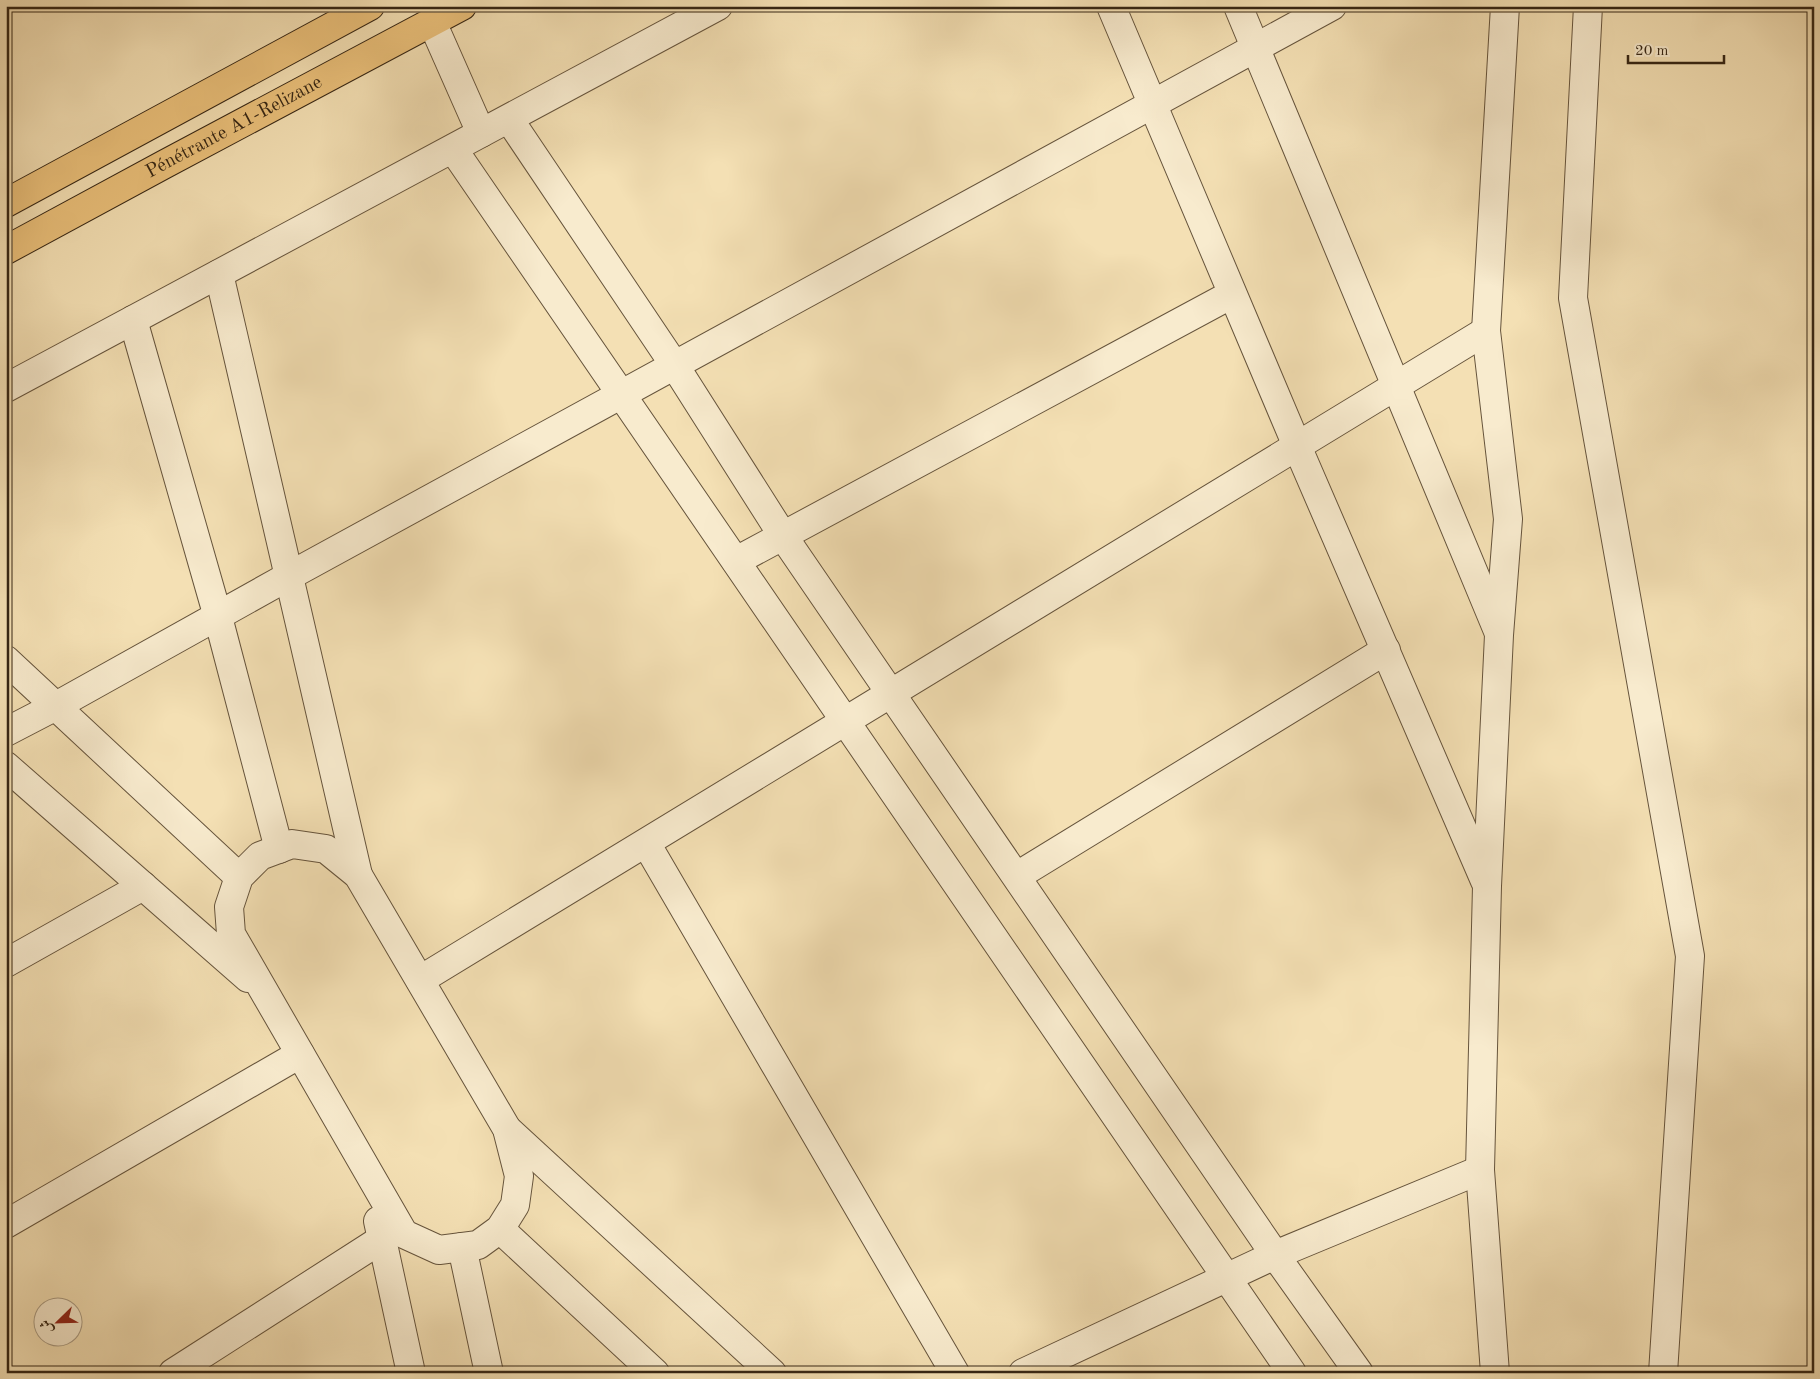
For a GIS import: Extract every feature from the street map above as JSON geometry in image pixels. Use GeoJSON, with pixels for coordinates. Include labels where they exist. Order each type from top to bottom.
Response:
{"type":"FeatureCollection","features":[{"type":"Feature","properties":{"kind":"highway"},"geometry":{"type":"LineString","coordinates":[[6,203],[370,6]]}},
{"type":"Feature","properties":{"kind":"highway","name":"Pénétrante A1-Relizane"},"geometry":{"type":"LineString","coordinates":[[6,250],[462,6]]}},
{"type":"Feature","properties":{"kind":"street"},"geometry":{"type":"LineString","coordinates":[[6,388],[718,6]]}},
{"type":"Feature","properties":{"kind":"street"},"geometry":{"type":"LineString","coordinates":[[1111,6],[1297,446],[1487,886]]}},
{"type":"Feature","properties":{"kind":"street"},"geometry":{"type":"LineString","coordinates":[[1238,6],[1499,635]]}},
{"type":"Feature","properties":{"kind":"street"},"geometry":{"type":"LineString","coordinates":[[6,732],[1332,6]]}},
{"type":"Feature","properties":{"kind":"street"},"geometry":{"type":"LineString","coordinates":[[1495,1373],[1480,1170],[1487,886],[1499,635],[1508,519],[1486,331],[1505,6]]}},
{"type":"Feature","properties":{"kind":"street"},"geometry":{"type":"LineString","coordinates":[[1588,6],[1573,298],[1690,956],[1663,1373]]}},
{"type":"Feature","properties":{"kind":"street"},"geometry":{"type":"LineString","coordinates":[[432,22],[481,133]]}},
{"type":"Feature","properties":{"kind":"street"},"geometry":{"type":"LineString","coordinates":[[508,119],[675,366],[783,536],[1275,1256],[1359,1373]]}},
{"type":"Feature","properties":{"kind":"street"},"geometry":{"type":"LineString","coordinates":[[452,149],[1292,1373]]}},
{"type":"Feature","properties":{"kind":"street"},"geometry":{"type":"LineString","coordinates":[[219,274],[358,875],[507,1129],[519,1176],[515,1205],[500,1229],[478,1245],[439,1250],[404,1234],[231,934],[229,908],[239,877],[260,856],[292,844],[326,849],[358,875]]}},
{"type":"Feature","properties":{"kind":"street"},"geometry":{"type":"LineString","coordinates":[[736,561],[1222,300]]}},
{"type":"Feature","properties":{"kind":"street"},"geometry":{"type":"LineString","coordinates":[[133,320],[218,617],[279,849]]}},
{"type":"Feature","properties":{"kind":"street"},"geometry":{"type":"LineString","coordinates":[[420,980],[1486,331]]}},
{"type":"Feature","properties":{"kind":"street"},"geometry":{"type":"LineString","coordinates":[[1017,876],[1386,650]]}},
{"type":"Feature","properties":{"kind":"street"},"geometry":{"type":"LineString","coordinates":[[6,660],[239,877]]}},
{"type":"Feature","properties":{"kind":"street"},"geometry":{"type":"LineString","coordinates":[[6,766],[264,992]]}},
{"type":"Feature","properties":{"kind":"street"},"geometry":{"type":"LineString","coordinates":[[646,843],[955,1373]]}},
{"type":"Feature","properties":{"kind":"street"},"geometry":{"type":"LineString","coordinates":[[6,963],[143,886]]}},
{"type":"Feature","properties":{"kind":"street"},"geometry":{"type":"LineString","coordinates":[[6,1224],[300,1054]]}},
{"type":"Feature","properties":{"kind":"street"},"geometry":{"type":"LineString","coordinates":[[507,1129],[772,1373]]}},
{"type":"Feature","properties":{"kind":"street"},"geometry":{"type":"LineString","coordinates":[[1023,1373],[1275,1256],[1480,1170]]}},
{"type":"Feature","properties":{"kind":"street"},"geometry":{"type":"LineString","coordinates":[[367,1171],[411,1373]]}},
{"type":"Feature","properties":{"kind":"street"},"geometry":{"type":"LineString","coordinates":[[500,1229],[655,1373]]}},
{"type":"Feature","properties":{"kind":"street"},"geometry":{"type":"LineString","coordinates":[[173,1373],[382,1239]]}},
{"type":"Feature","properties":{"kind":"street"},"geometry":{"type":"LineString","coordinates":[[462,1247],[489,1373]]}}]}
